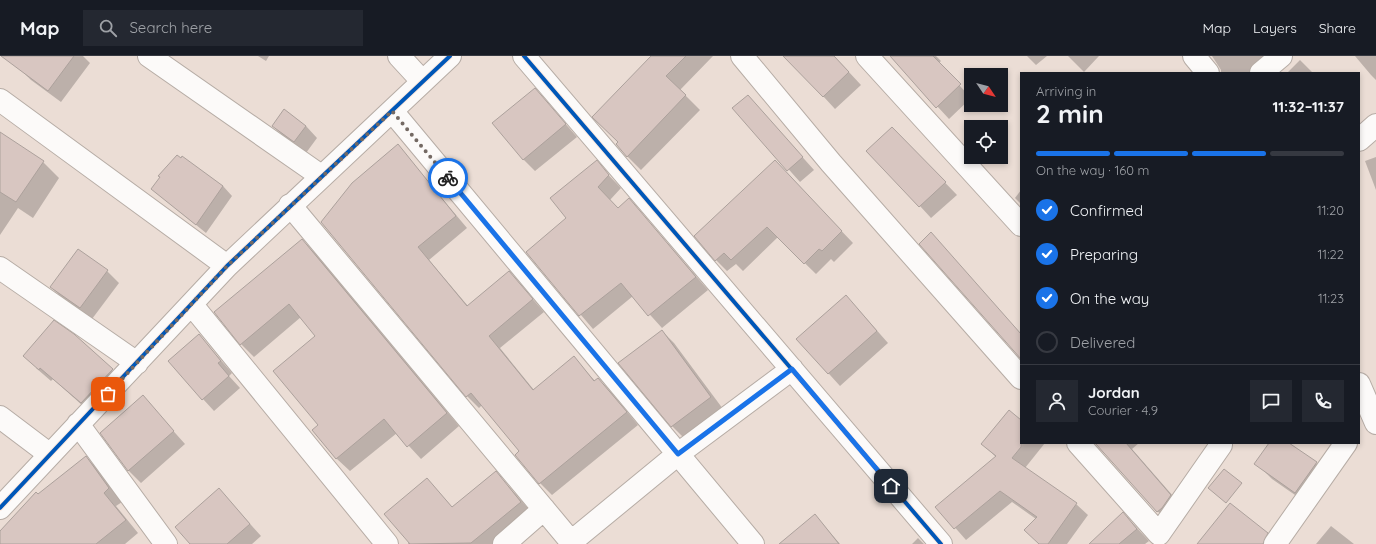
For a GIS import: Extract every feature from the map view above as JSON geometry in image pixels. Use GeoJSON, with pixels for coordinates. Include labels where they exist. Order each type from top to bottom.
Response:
{"type":"FeatureCollection","features":[{"type":"Feature","properties":{"kind":"street"},"geometry":{"type":"LineString","coordinates":[[149,56],[321,176]]}},
{"type":"Feature","properties":{"kind":"street"},"geometry":{"type":"LineString","coordinates":[[399,56],[422,81]]}},
{"type":"Feature","properties":{"kind":"street"},"geometry":{"type":"LineString","coordinates":[[0,508],[49,454],[192,305],[227,266],[290,205],[450,56]]}},
{"type":"Feature","properties":{"kind":"street"},"geometry":{"type":"LineString","coordinates":[[524,56],[941,544]]}},
{"type":"Feature","properties":{"kind":"street"},"geometry":{"type":"LineString","coordinates":[[742,56],[831,163],[1020,377]]}},
{"type":"Feature","properties":{"kind":"street"},"geometry":{"type":"LineString","coordinates":[[867,56],[1020,225]]}},
{"type":"Feature","properties":{"kind":"street"},"geometry":{"type":"LineString","coordinates":[[1194,56],[1207,72]]}},
{"type":"Feature","properties":{"kind":"street"},"geometry":{"type":"LineString","coordinates":[[1262,72],[1281,56]]}},
{"type":"Feature","properties":{"kind":"street"},"geometry":{"type":"LineString","coordinates":[[0,100],[227,266]]}},
{"type":"Feature","properties":{"kind":"street"},"geometry":{"type":"LineString","coordinates":[[392,111],[753,544]]}},
{"type":"Feature","properties":{"kind":"street"},"geometry":{"type":"LineString","coordinates":[[1360,139],[1376,125]]}},
{"type":"Feature","properties":{"kind":"street"},"geometry":{"type":"LineString","coordinates":[[290,205],[572,543],[678,454],[792,369]]}},
{"type":"Feature","properties":{"kind":"street"},"geometry":{"type":"LineString","coordinates":[[0,268],[137,363]]}},
{"type":"Feature","properties":{"kind":"street"},"geometry":{"type":"LineString","coordinates":[[192,305],[387,544]]}},
{"type":"Feature","properties":{"kind":"street"},"geometry":{"type":"LineString","coordinates":[[1360,388],[1368,418]]}},
{"type":"Feature","properties":{"kind":"street"},"geometry":{"type":"LineString","coordinates":[[0,417],[49,454]]}},
{"type":"Feature","properties":{"kind":"street"},"geometry":{"type":"LineString","coordinates":[[78,424],[166,544]]}},
{"type":"Feature","properties":{"kind":"street"},"geometry":{"type":"LineString","coordinates":[[1079,444],[1159,534],[1221,444]]}},
{"type":"Feature","properties":{"kind":"street"},"geometry":{"type":"LineString","coordinates":[[1275,544],[1345,444]]}},
{"type":"Feature","properties":{"kind":"street"},"geometry":{"type":"LineString","coordinates":[[504,544],[544,509]]}},
{"type":"Feature","properties":{"kind":"building"},"geometry":{"type":"Polygon","coordinates":[[[1,56],[74,56],[48,91],[1,56]]]}},
{"type":"Feature","properties":{"kind":"building"},"geometry":{"type":"Polygon","coordinates":[[[651,56],[686,56],[666,76],[686,95],[627,157],[616,144],[618,142],[592,117],[651,56]]]}},
{"type":"Feature","properties":{"kind":"building"},"geometry":{"type":"Polygon","coordinates":[[[783,56],[834,56],[849,72],[823,97],[783,56]]]}},
{"type":"Feature","properties":{"kind":"building"},"geometry":{"type":"Polygon","coordinates":[[[890,56],[933,56],[961,84],[936,108],[890,56]]]}},
{"type":"Feature","properties":{"kind":"building"},"geometry":{"type":"Polygon","coordinates":[[[535,88],[566,124],[523,160],[492,123],[535,88]]]}},
{"type":"Feature","properties":{"kind":"building"},"geometry":{"type":"Polygon","coordinates":[[[748,95],[803,157],[787,171],[732,108],[748,95]]]}},
{"type":"Feature","properties":{"kind":"building"},"geometry":{"type":"Polygon","coordinates":[[[284,109],[306,126],[294,142],[272,126],[284,109]]]}},
{"type":"Feature","properties":{"kind":"building"},"geometry":{"type":"Polygon","coordinates":[[[892,127],[946,182],[919,207],[866,151],[892,127]]]}},
{"type":"Feature","properties":{"kind":"building"},"geometry":{"type":"Polygon","coordinates":[[[0,132],[44,161],[16,202],[0,192],[0,132]]]}},
{"type":"Feature","properties":{"kind":"building"},"geometry":{"type":"Polygon","coordinates":[[[398,144],[456,216],[418,247],[467,306],[509,271],[533,299],[489,336],[533,390],[574,356],[594,381],[598,378],[627,412],[539,484],[515,455],[519,451],[471,393],[466,397],[321,222],[352,183],[398,144]]]}},
{"type":"Feature","properties":{"kind":"building"},"geometry":{"type":"Polygon","coordinates":[[[177,155],[181,158],[182,156],[223,186],[196,225],[151,189],[160,177],[158,176],[177,155]]]}},
{"type":"Feature","properties":{"kind":"building"},"geometry":{"type":"Polygon","coordinates":[[[597,160],[609,175],[598,187],[618,208],[629,198],[696,277],[648,316],[621,283],[579,316],[526,252],[566,218],[550,198],[597,160]]]}},
{"type":"Feature","properties":{"kind":"building"},"geometry":{"type":"Polygon","coordinates":[[[775,160],[842,231],[822,251],[819,249],[804,264],[767,227],[731,260],[724,253],[715,261],[694,236],[775,160]]]}},
{"type":"Feature","properties":{"kind":"building"},"geometry":{"type":"Polygon","coordinates":[[[931,232],[1020,333],[1020,358],[919,244],[931,232]]]}},
{"type":"Feature","properties":{"kind":"building"},"geometry":{"type":"Polygon","coordinates":[[[302,239],[447,413],[407,447],[384,419],[336,459],[312,430],[318,425],[273,371],[315,336],[289,304],[240,345],[214,312],[302,239]]]}},
{"type":"Feature","properties":{"kind":"building"},"geometry":{"type":"Polygon","coordinates":[[[78,249],[108,270],[80,308],[50,287],[78,249]]]}},
{"type":"Feature","properties":{"kind":"building"},"geometry":{"type":"Polygon","coordinates":[[[846,295],[877,331],[828,374],[796,339],[846,295]]]}},
{"type":"Feature","properties":{"kind":"building"},"geometry":{"type":"Polygon","coordinates":[[[54,320],[74,334],[113,369],[81,403],[40,368],[39,370],[23,356],[54,320]]]}},
{"type":"Feature","properties":{"kind":"building"},"geometry":{"type":"Polygon","coordinates":[[[662,330],[711,397],[671,427],[618,363],[662,330]]]}},
{"type":"Feature","properties":{"kind":"building"},"geometry":{"type":"Polygon","coordinates":[[[199,334],[221,361],[218,363],[229,376],[202,400],[168,361],[199,334]]]}},
{"type":"Feature","properties":{"kind":"building"},"geometry":{"type":"Polygon","coordinates":[[[143,395],[174,431],[128,471],[100,433],[143,395]]]}},
{"type":"Feature","properties":{"kind":"building"},"geometry":{"type":"Polygon","coordinates":[[[1009,410],[1020,419],[1021,447],[1012,458],[1077,503],[1048,544],[1039,544],[1024,530],[1037,517],[1000,491],[954,529],[935,507],[996,456],[981,444],[1009,410]]]}},
{"type":"Feature","properties":{"kind":"building"},"geometry":{"type":"Polygon","coordinates":[[[1096,444],[1127,444],[1171,495],[1162,508],[1157,512],[1096,444]]]}},
{"type":"Feature","properties":{"kind":"building"},"geometry":{"type":"Polygon","coordinates":[[[1268,444],[1290,444],[1317,462],[1295,493],[1254,464],[1268,444]]]}},
{"type":"Feature","properties":{"kind":"building"},"geometry":{"type":"Polygon","coordinates":[[[86,456],[109,488],[104,493],[126,520],[96,544],[0,544],[0,531],[36,492],[38,494],[86,456]]]}},
{"type":"Feature","properties":{"kind":"building"},"geometry":{"type":"Polygon","coordinates":[[[1224,469],[1242,483],[1226,503],[1208,488],[1224,469]]]}},
{"type":"Feature","properties":{"kind":"building"},"geometry":{"type":"Polygon","coordinates":[[[496,471],[521,502],[471,543],[410,544],[384,514],[427,478],[452,507],[496,471]]]}},
{"type":"Feature","properties":{"kind":"building"},"geometry":{"type":"Polygon","coordinates":[[[219,488],[250,524],[227,544],[190,544],[175,527],[219,488]]]}},
{"type":"Feature","properties":{"kind":"building"},"geometry":{"type":"Polygon","coordinates":[[[1230,503],[1268,533],[1263,544],[1197,544],[1230,503]]]}},
{"type":"Feature","properties":{"kind":"building"},"geometry":{"type":"Polygon","coordinates":[[[1123,512],[1137,529],[1119,544],[1089,544],[1123,512]]]}},
{"type":"Feature","properties":{"kind":"building"},"geometry":{"type":"Polygon","coordinates":[[[815,514],[839,544],[779,544],[815,514]]]}},
{"type":"Feature","properties":{"kind":"cycle path"},"geometry":{"type":"LineString","coordinates":[[0,508],[227,266],[450,56]]}},
{"type":"Feature","properties":{"kind":"cycle path"},"geometry":{"type":"LineString","coordinates":[[524,56],[941,544]]}},
{"type":"Feature","properties":{"kind":"way so far"},"geometry":{"type":"LineString","coordinates":[[108,394],[227,266],[290,205],[392,111],[448,178]]}},
{"type":"Feature","properties":{"kind":"route"},"geometry":{"type":"LineString","coordinates":[[448,178],[678,454],[792,369],[891,486]]}}]}
